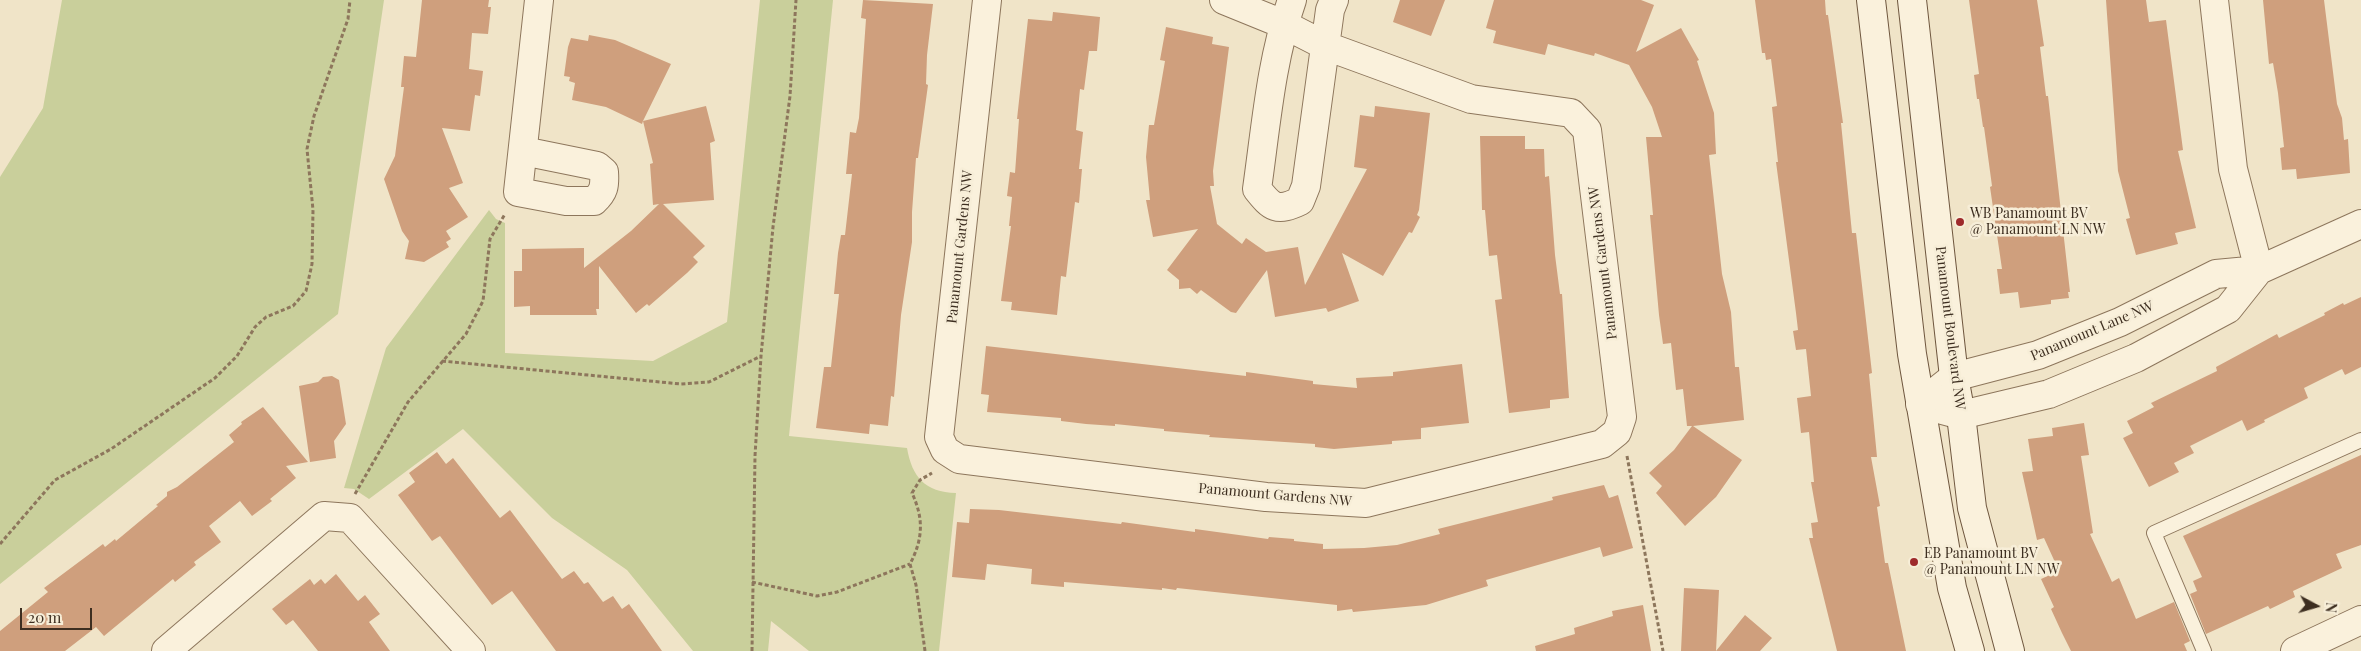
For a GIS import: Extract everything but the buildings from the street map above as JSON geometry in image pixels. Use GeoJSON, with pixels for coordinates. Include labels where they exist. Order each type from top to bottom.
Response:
{"type":"FeatureCollection","features":[{"type":"Feature","properties":{"kind":"street"},"geometry":{"type":"LineString","coordinates":[[523,151],[597,166],[604,172],[605,186],[602,194],[594,201],[566,201],[518,192],[539,0]]}},
{"type":"Feature","properties":{"kind":"street","name":"Panamount Gardens NW"},"geometry":{"type":"LineString","coordinates":[[986,0],[939,437],[945,450],[959,459],[1266,497],[1366,503],[1602,444],[1617,432],[1622,417],[1587,130],[1571,113],[1471,99],[1326,46],[1288,12],[1224,0]]}},
{"type":"Feature","properties":{"kind":"street"},"geometry":{"type":"LineString","coordinates":[[1288,12],[1275,62],[1257,189],[1268,204],[1284,209],[1300,201],[1303,194],[1330,10],[1334,0]]}},
{"type":"Feature","properties":{"kind":"street"},"geometry":{"type":"LineString","coordinates":[[1871,0],[1910,340],[1952,588],[1970,651]]}},
{"type":"Feature","properties":{"kind":"street","name":"Panamount Boulevard NW"},"geometry":{"type":"LineString","coordinates":[[1912,0],[1954,377],[1961,414],[1972,508],[2010,651]]}},
{"type":"Feature","properties":{"kind":"street"},"geometry":{"type":"LineString","coordinates":[[2214,0],[2233,169],[2259,270]]}},
{"type":"Feature","properties":{"kind":"street","name":"Panamount Lane NW"},"geometry":{"type":"LineString","coordinates":[[1920,404],[1954,377],[2038,356],[2120,322],[2216,274],[2259,270],[2361,224]]}},
{"type":"Feature","properties":{"kind":"street","name":"Panamount Lane NW"},"geometry":{"type":"LineString","coordinates":[[1920,404],[1961,414],[2049,394],[2136,358],[2228,309],[2259,270]]}},
{"type":"Feature","properties":{"kind":"street"},"geometry":{"type":"LineString","coordinates":[[166,651],[324,516],[350,518],[471,651]]}},
{"type":"Feature","properties":{"kind":"street"},"geometry":{"type":"LineString","coordinates":[[2294,651],[2361,620]]}},
{"type":"Feature","properties":{"kind":"lane"},"geometry":{"type":"LineString","coordinates":[[2204,651],[2154,533],[2361,440]]}},
{"type":"Feature","properties":{"kind":"path"},"geometry":{"type":"LineString","coordinates":[[0,544],[55,480],[111,449],[215,378],[236,356],[255,327],[266,317],[293,306],[306,292],[312,264],[313,210],[307,150],[314,116],[348,20],[350,0]]}},
{"type":"Feature","properties":{"kind":"path"},"geometry":{"type":"LineString","coordinates":[[752,651],[755,456],[761,356],[773,227],[790,96],[796,0]]}},
{"type":"Feature","properties":{"kind":"path"},"geometry":{"type":"LineString","coordinates":[[350,518],[355,492],[408,402],[466,334],[483,301],[490,239],[518,192]]}},
{"type":"Feature","properties":{"kind":"path"},"geometry":{"type":"LineString","coordinates":[[442,361],[681,384],[709,382],[761,356]]}},
{"type":"Feature","properties":{"kind":"path"},"geometry":{"type":"LineString","coordinates":[[1617,432],[1627,455],[1663,651]]}},
{"type":"Feature","properties":{"kind":"path"},"geometry":{"type":"LineString","coordinates":[[752,582],[817,596],[838,592],[910,564],[918,548],[922,532],[920,509],[912,493],[920,480],[959,459]]}},
{"type":"Feature","properties":{"kind":"path"},"geometry":{"type":"LineString","coordinates":[[910,564],[916,585],[926,651]]}},
{"type":"Feature","properties":{"kind":"green space"},"geometry":{"type":"Polygon","coordinates":[[[62,0],[384,0],[338,314],[0,584],[0,177],[43,108],[62,0]]]}},
{"type":"Feature","properties":{"kind":"green space"},"geometry":{"type":"Polygon","coordinates":[[[760,0],[833,0],[789,436],[907,448],[912,467],[922,481],[936,490],[956,493],[939,651],[809,651],[771,621],[768,651],[693,651],[627,570],[552,518],[463,429],[369,499],[354,489],[344,488],[386,348],[489,210],[496,219],[505,223],[505,353],[653,361],[727,322],[760,0]]]}},
{"type":"Feature","properties":{"kind":"place","name":"WB Panamount BV @ Panamount LN NW"},"geometry":{"type":"Point","coordinates":[1960,222]}},
{"type":"Feature","properties":{"kind":"place","name":"EB Panamount BV @ Panamount LN NW"},"geometry":{"type":"Point","coordinates":[1914,562]}}]}
